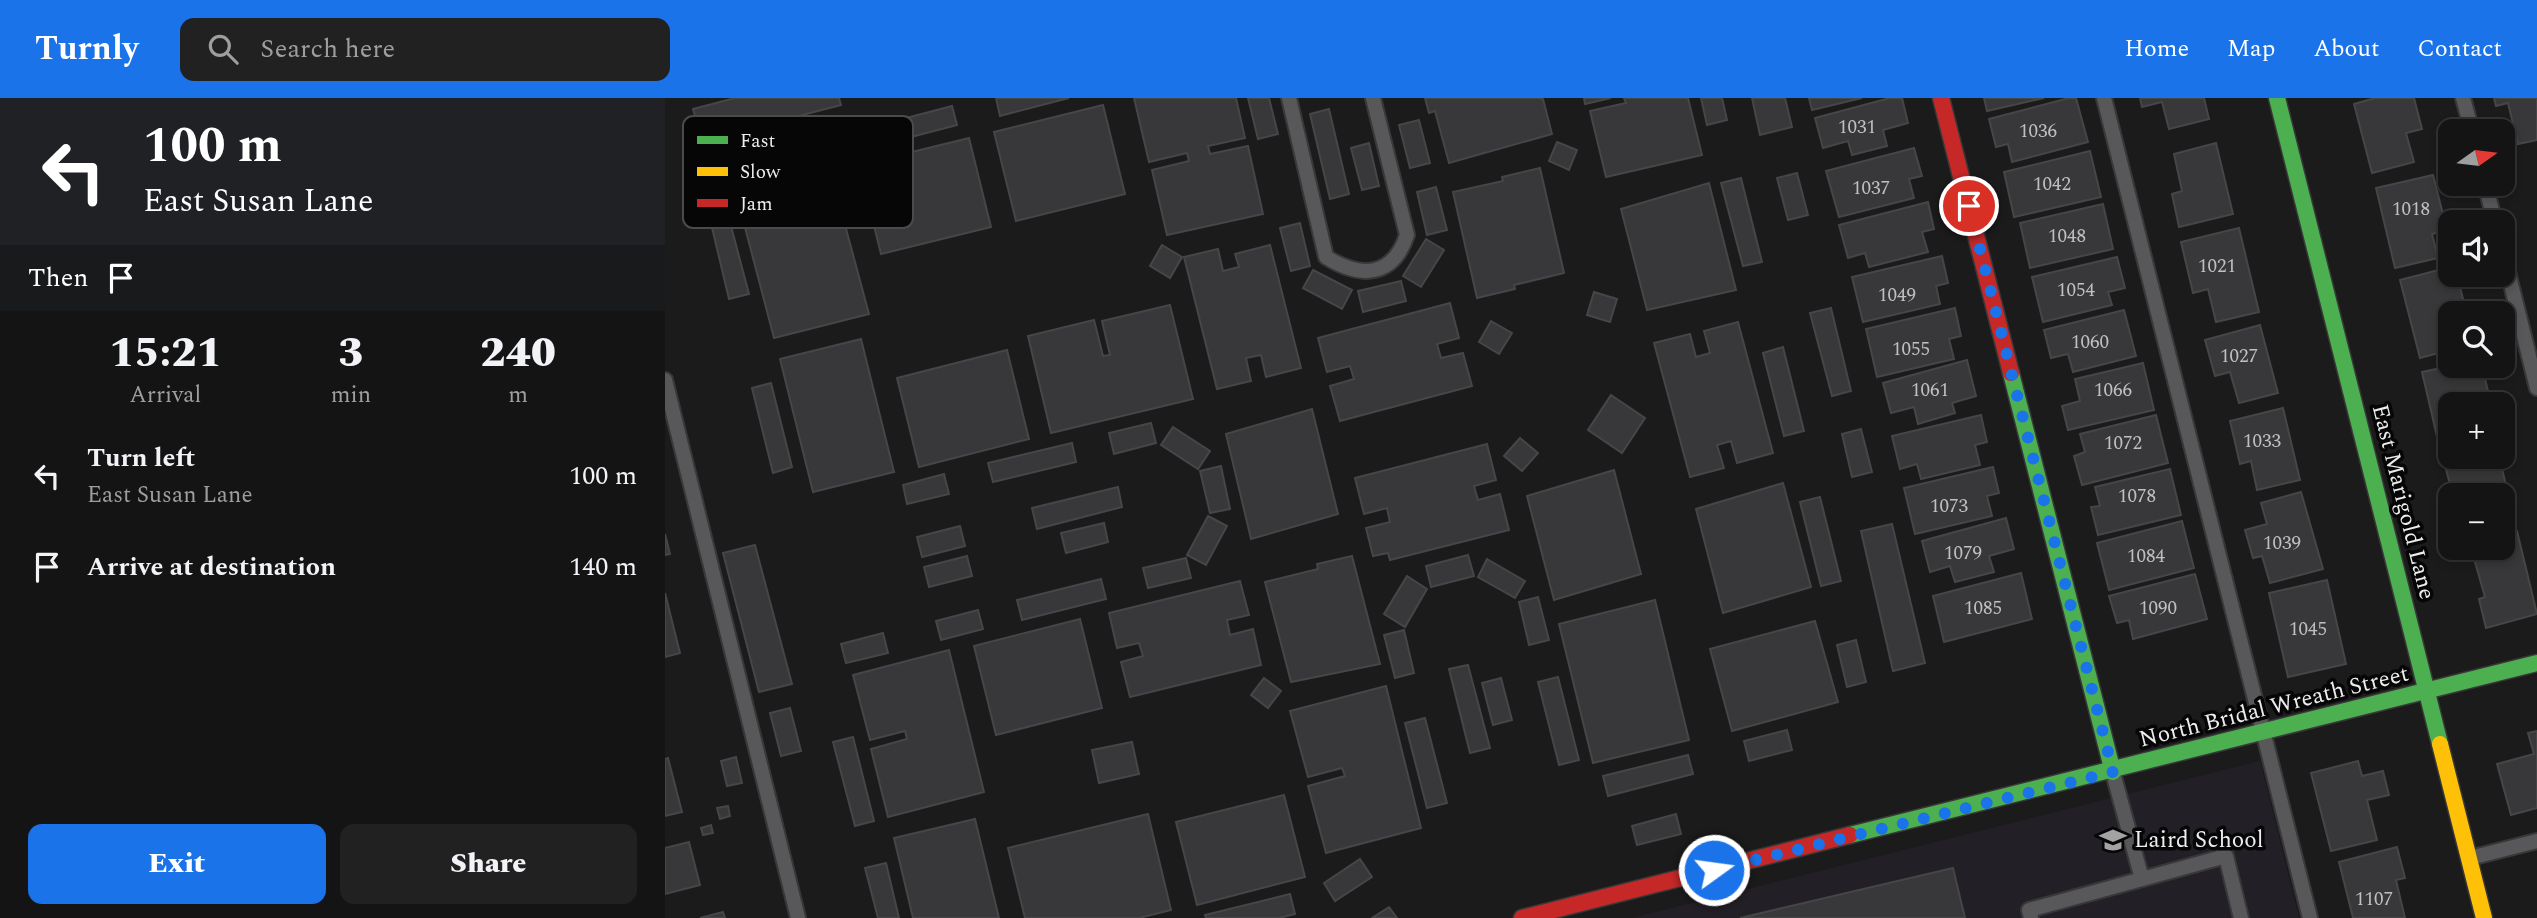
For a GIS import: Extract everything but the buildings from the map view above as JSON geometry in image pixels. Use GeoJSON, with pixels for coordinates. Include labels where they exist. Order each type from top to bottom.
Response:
{"type":"FeatureCollection","features":[{"type":"Feature","properties":{"kind":"street"},"geometry":{"type":"LineString","coordinates":[[1941,98],[2113,772]]}},
{"type":"Feature","properties":{"kind":"street","name":"East Marigold Lane"},"geometry":{"type":"LineString","coordinates":[[2277,98],[2484,918]]}},
{"type":"Feature","properties":{"kind":"street","name":"North Bridal Wreath Street"},"geometry":{"type":"LineString","coordinates":[[1522,918],[2113,772],[2537,663]]}},
{"type":"Feature","properties":{"kind":"lane"},"geometry":{"type":"LineString","coordinates":[[1289,98],[1326,257],[1358,272],[1390,265],[1401,253],[1407,235],[1373,98]]}},
{"type":"Feature","properties":{"kind":"lane"},"geometry":{"type":"LineString","coordinates":[[2104,98],[2310,918]]}},
{"type":"Feature","properties":{"kind":"lane"},"geometry":{"type":"LineString","coordinates":[[2463,98],[2469,119]]}},
{"type":"Feature","properties":{"kind":"lane"},"geometry":{"type":"LineString","coordinates":[[2512,287],[2537,388]]}},
{"type":"Feature","properties":{"kind":"lane"},"geometry":{"type":"LineString","coordinates":[[665,380],[798,918]]}},
{"type":"Feature","properties":{"kind":"lane"},"geometry":{"type":"LineString","coordinates":[[2113,772],[2142,879]]}},
{"type":"Feature","properties":{"kind":"lane"},"geometry":{"type":"LineString","coordinates":[[2469,858],[2537,841]]}},
{"type":"Feature","properties":{"kind":"lane"},"geometry":{"type":"LineString","coordinates":[[2031,918],[2029,910],[2226,856],[2241,918]]}},
{"type":"Feature","properties":{"kind":"shaded area","name":"Laird School"},"geometry":{"type":"Polygon","coordinates":[[[2260,761],[2299,918],[1632,918],[2260,761]]]}},
{"type":"Feature","properties":{"kind":"traffic: fast"},"geometry":{"type":"LineString","coordinates":[[2277,98],[2440,744]]}},
{"type":"Feature","properties":{"kind":"traffic: fast"},"geometry":{"type":"LineString","coordinates":[[2011,373],[2113,772]]}},
{"type":"Feature","properties":{"kind":"traffic: fast"},"geometry":{"type":"LineString","coordinates":[[1850,835],[2537,663]]}},
{"type":"Feature","properties":{"kind":"traffic: slow"},"geometry":{"type":"LineString","coordinates":[[2440,744],[2484,918]]}},
{"type":"Feature","properties":{"kind":"traffic: jam"},"geometry":{"type":"LineString","coordinates":[[1941,98],[2011,373]]}},
{"type":"Feature","properties":{"kind":"traffic: jam"},"geometry":{"type":"LineString","coordinates":[[1522,918],[1850,835]]}},
{"type":"Feature","properties":{"kind":"place","name":"Laird School"},"geometry":{"type":"Point","coordinates":[2113,840]}},
{"type":"Feature","properties":{"kind":"route"},"geometry":{"type":"LineString","coordinates":[[1714,870],[2113,772],[1969,206]]}}]}
